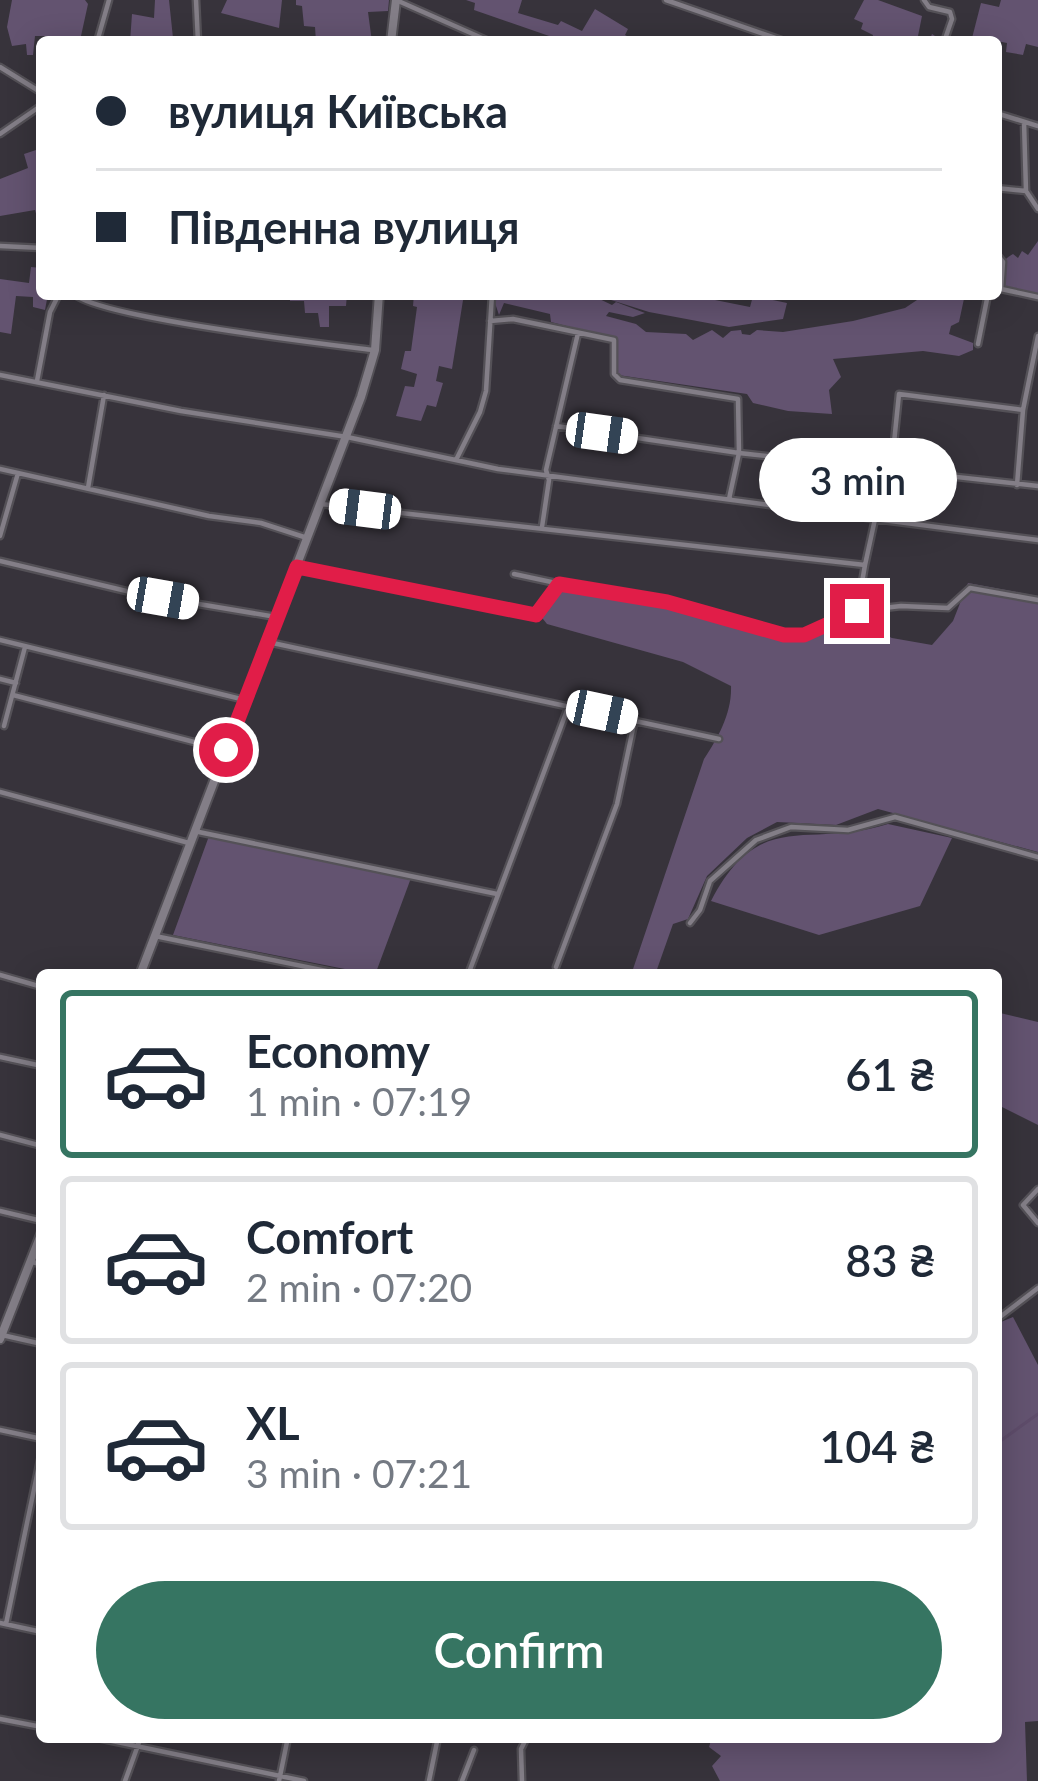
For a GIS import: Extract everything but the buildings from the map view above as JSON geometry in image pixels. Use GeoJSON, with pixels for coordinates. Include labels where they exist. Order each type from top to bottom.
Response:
{"type":"FeatureCollection","features":[{"type":"Feature","properties":{"kind":"street"},"geometry":{"type":"LineString","coordinates":[[99,36],[109,0]]}},
{"type":"Feature","properties":{"kind":"street"},"geometry":{"type":"LineString","coordinates":[[196,0],[198,36]]}},
{"type":"Feature","properties":{"kind":"street"},"geometry":{"type":"LineString","coordinates":[[392,36],[396,0],[477,36]]}},
{"type":"Feature","properties":{"kind":"street"},"geometry":{"type":"LineString","coordinates":[[665,0],[772,36]]}},
{"type":"Feature","properties":{"kind":"street"},"geometry":{"type":"LineString","coordinates":[[710,0],[710,12]]}},
{"type":"Feature","properties":{"kind":"street"},"geometry":{"type":"LineString","coordinates":[[924,0],[929,7],[950,12],[946,36]]}},
{"type":"Feature","properties":{"kind":"street"},"geometry":{"type":"LineString","coordinates":[[0,67],[36,89]]}},
{"type":"Feature","properties":{"kind":"street"},"geometry":{"type":"LineString","coordinates":[[0,134],[36,109]]}},
{"type":"Feature","properties":{"kind":"street"},"geometry":{"type":"LineString","coordinates":[[1002,115],[1038,126]]}},
{"type":"Feature","properties":{"kind":"street"},"geometry":{"type":"LineString","coordinates":[[1024,122],[1026,191],[1038,209]]}},
{"type":"Feature","properties":{"kind":"street"},"geometry":{"type":"LineString","coordinates":[[1002,189],[1026,191]]}},
{"type":"Feature","properties":{"kind":"street"},"geometry":{"type":"LineString","coordinates":[[0,246],[36,248]]}},
{"type":"Feature","properties":{"kind":"street"},"geometry":{"type":"LineString","coordinates":[[1002,289],[1038,297]]}},
{"type":"Feature","properties":{"kind":"street"},"geometry":{"type":"LineString","coordinates":[[37,382],[45,333],[57,300]]}},
{"type":"Feature","properties":{"kind":"street"},"geometry":{"type":"LineString","coordinates":[[83,300],[181,322],[375,350]]}},
{"type":"Feature","properties":{"kind":"street"},"geometry":{"type":"LineString","coordinates":[[142,969],[347,437],[375,350],[379,300]]}},
{"type":"Feature","properties":{"kind":"street"},"geometry":{"type":"LineString","coordinates":[[456,460],[485,391],[492,300]]}},
{"type":"Feature","properties":{"kind":"street"},"geometry":{"type":"LineString","coordinates":[[978,344],[987,300]]}},
{"type":"Feature","properties":{"kind":"street"},"geometry":{"type":"LineString","coordinates":[[490,321],[513,319],[614,340],[614,374],[620,380],[738,400],[739,453],[728,500]]}},
{"type":"Feature","properties":{"kind":"street"},"geometry":{"type":"LineString","coordinates":[[542,530],[556,426],[578,333]]}},
{"type":"Feature","properties":{"kind":"street"},"geometry":{"type":"LineString","coordinates":[[1017,485],[1023,410],[1038,336]]}},
{"type":"Feature","properties":{"kind":"street"},"geometry":{"type":"LineString","coordinates":[[0,375],[547,476],[1038,540]]}},
{"type":"Feature","properties":{"kind":"street"},"geometry":{"type":"LineString","coordinates":[[891,472],[899,394],[1023,410]]}},
{"type":"Feature","properties":{"kind":"street"},"geometry":{"type":"LineString","coordinates":[[88,488],[104,395]]}},
{"type":"Feature","properties":{"kind":"street"},"geometry":{"type":"LineString","coordinates":[[556,426],[891,472],[1038,486]]}},
{"type":"Feature","properties":{"kind":"street"},"geometry":{"type":"LineString","coordinates":[[0,469],[308,538]]}},
{"type":"Feature","properties":{"kind":"street"},"geometry":{"type":"LineString","coordinates":[[857,611],[880,470]]}},
{"type":"Feature","properties":{"kind":"street"},"geometry":{"type":"LineString","coordinates":[[0,536],[18,472]]}},
{"type":"Feature","properties":{"kind":"street"},"geometry":{"type":"LineString","coordinates":[[321,504],[865,565]]}},
{"type":"Feature","properties":{"kind":"street"},"geometry":{"type":"LineString","coordinates":[[0,561],[139,594],[276,617]]}},
{"type":"Feature","properties":{"kind":"street"},"geometry":{"type":"LineString","coordinates":[[297,567],[536,615],[559,584]]}},
{"type":"Feature","properties":{"kind":"street"},"geometry":{"type":"LineString","coordinates":[[514,574],[667,602],[784,635],[804,635],[857,611],[901,606],[941,609],[970,588],[1038,600]]}},
{"type":"Feature","properties":{"kind":"street"},"geometry":{"type":"LineString","coordinates":[[0,640],[245,700]]}},
{"type":"Feature","properties":{"kind":"street"},"geometry":{"type":"LineString","coordinates":[[267,642],[719,739]]}},
{"type":"Feature","properties":{"kind":"street"},"geometry":{"type":"LineString","coordinates":[[4,726],[26,647]]}},
{"type":"Feature","properties":{"kind":"street"},"geometry":{"type":"LineString","coordinates":[[0,679],[16,683]]}},
{"type":"Feature","properties":{"kind":"street"},"geometry":{"type":"LineString","coordinates":[[0,700],[226,750]]}},
{"type":"Feature","properties":{"kind":"street"},"geometry":{"type":"LineString","coordinates":[[470,969],[569,705]]}},
{"type":"Feature","properties":{"kind":"street"},"geometry":{"type":"LineString","coordinates":[[556,968],[617,804],[635,719]]}},
{"type":"Feature","properties":{"kind":"street"},"geometry":{"type":"LineString","coordinates":[[0,792],[189,842]]}},
{"type":"Feature","properties":{"kind":"street"},"geometry":{"type":"LineString","coordinates":[[689,923],[700,910],[710,881],[755,840],[791,827],[848,830],[895,817],[1038,857]]}},
{"type":"Feature","properties":{"kind":"street"},"geometry":{"type":"LineString","coordinates":[[194,831],[497,894]]}},
{"type":"Feature","properties":{"kind":"street"},"geometry":{"type":"LineString","coordinates":[[155,936],[317,969]]}},
{"type":"Feature","properties":{"kind":"street"},"geometry":{"type":"LineString","coordinates":[[0,975],[36,985]]}},
{"type":"Feature","properties":{"kind":"street"},"geometry":{"type":"LineString","coordinates":[[0,1057],[36,1065]]}},
{"type":"Feature","properties":{"kind":"street"},"geometry":{"type":"LineString","coordinates":[[0,1136],[36,1145]]}},
{"type":"Feature","properties":{"kind":"street"},"geometry":{"type":"LineString","coordinates":[[1038,1189],[1023,1205],[1038,1223]]}},
{"type":"Feature","properties":{"kind":"street"},"geometry":{"type":"LineString","coordinates":[[0,1210],[36,1219]]}},
{"type":"Feature","properties":{"kind":"street"},"geometry":{"type":"LineString","coordinates":[[36,1246],[4,1317],[1,1337],[36,1343]]}},
{"type":"Feature","properties":{"kind":"street"},"geometry":{"type":"LineString","coordinates":[[30,1261],[36,1263]]}},
{"type":"Feature","properties":{"kind":"street"},"geometry":{"type":"LineString","coordinates":[[1002,1315],[1038,1288]]}},
{"type":"Feature","properties":{"kind":"street"},"geometry":{"type":"LineString","coordinates":[[0,1430],[36,1438]]}},
{"type":"Feature","properties":{"kind":"street"},"geometry":{"type":"LineString","coordinates":[[36,1477],[3,1623],[36,1631]]}},
{"type":"Feature","properties":{"kind":"street"},"geometry":{"type":"LineString","coordinates":[[0,1719],[36,1726]]}},
{"type":"Feature","properties":{"kind":"street"},"geometry":{"type":"LineString","coordinates":[[123,1743],[304,1781]]}},
{"type":"Feature","properties":{"kind":"street"},"geometry":{"type":"LineString","coordinates":[[124,1781],[140,1743]]}},
{"type":"Feature","properties":{"kind":"street"},"geometry":{"type":"LineString","coordinates":[[280,1779],[287,1743]]}},
{"type":"Feature","properties":{"kind":"street"},"geometry":{"type":"LineString","coordinates":[[428,1781],[437,1743]]}},
{"type":"Feature","properties":{"kind":"street"},"geometry":{"type":"LineString","coordinates":[[522,1781],[524,1743]]}},
{"type":"Feature","properties":{"kind":"street"},"geometry":{"type":"LineString","coordinates":[[462,1781],[474,1750]]}},
{"type":"Feature","properties":{"kind":"shaded area"},"geometry":{"type":"Polygon","coordinates":[[[12,0],[85,0],[81,36],[35,36],[33,55],[27,55],[26,44],[12,46],[7,27],[12,0]]]}},
{"type":"Feature","properties":{"kind":"shaded area"},"geometry":{"type":"Polygon","coordinates":[[[155,0],[169,0],[173,36],[130,36],[132,14],[154,18],[155,0]]]}},
{"type":"Feature","properties":{"kind":"shaded area"},"geometry":{"type":"Polygon","coordinates":[[[227,0],[282,0],[279,28],[221,13],[227,0]]]}},
{"type":"Feature","properties":{"kind":"shaded area"},"geometry":{"type":"Polygon","coordinates":[[[296,0],[389,0],[388,11],[368,12],[371,36],[316,36],[315,27],[304,26],[302,6],[296,0]]]}},
{"type":"Feature","properties":{"kind":"shaded area"},"geometry":{"type":"Polygon","coordinates":[[[466,0],[522,0],[518,13],[558,25],[561,21],[582,31],[595,9],[628,29],[627,36],[549,36],[474,10],[475,3],[466,0]]]}},
{"type":"Feature","properties":{"kind":"shaded area"},"geometry":{"type":"Polygon","coordinates":[[[864,0],[878,0],[922,16],[918,36],[873,36],[854,19],[864,0]]]}},
{"type":"Feature","properties":{"kind":"shaded area"},"geometry":{"type":"Polygon","coordinates":[[[1001,0],[1038,0],[1038,47],[1026,44],[1023,55],[1006,52],[1002,36],[973,36],[981,3],[999,7],[1001,0]]]}},
{"type":"Feature","properties":{"kind":"shaded area"},"geometry":{"type":"Polygon","coordinates":[[[36,150],[36,214],[0,216],[0,179],[28,168],[24,154],[36,150]]]}},
{"type":"Feature","properties":{"kind":"shaded area"},"geometry":{"type":"Polygon","coordinates":[[[1038,241],[1038,295],[1002,288],[1004,260],[1013,254],[1018,258],[1022,251],[1028,255],[1038,241]]]}},
{"type":"Feature","properties":{"kind":"shaded area"},"geometry":{"type":"Polygon","coordinates":[[[31,267],[36,267],[36,300],[47,300],[45,310],[33,307],[33,297],[16,296],[11,334],[0,332],[0,279],[29,283],[31,267]]]}},
{"type":"Feature","properties":{"kind":"shaded area"},"geometry":{"type":"Polygon","coordinates":[[[346,300],[346,306],[329,306],[329,327],[320,327],[318,313],[305,313],[304,301],[290,301],[346,300]]]}},
{"type":"Feature","properties":{"kind":"shaded area"},"geometry":{"type":"Polygon","coordinates":[[[414,300],[463,300],[452,369],[439,366],[436,381],[443,383],[436,407],[427,405],[421,421],[396,416],[405,386],[414,387],[417,374],[401,369],[405,351],[411,351],[417,307],[414,300]]]}},
{"type":"Feature","properties":{"kind":"shaded area"},"geometry":{"type":"Polygon","coordinates":[[[494,300],[602,300],[645,313],[633,317],[609,312],[606,316],[636,324],[646,332],[686,334],[693,340],[712,330],[723,338],[741,330],[750,335],[757,330],[783,332],[853,321],[905,308],[917,300],[964,300],[959,322],[949,334],[973,343],[973,350],[959,356],[923,351],[833,359],[841,377],[829,390],[832,414],[788,411],[753,403],[747,394],[618,375],[617,339],[551,322],[550,314],[504,303],[499,315],[494,300]]]}},
{"type":"Feature","properties":{"kind":"shaded area"},"geometry":{"type":"Polygon","coordinates":[[[611,300],[715,300],[750,307],[752,300],[787,303],[783,319],[729,327],[611,300]]]}},
{"type":"Feature","properties":{"kind":"shaded area"},"geometry":{"type":"Polygon","coordinates":[[[968,583],[1038,596],[1038,852],[878,809],[836,825],[777,822],[747,838],[707,876],[688,919],[673,924],[657,969],[633,969],[704,759],[727,715],[731,686],[683,662],[547,624],[539,614],[561,588],[804,635],[850,620],[892,638],[932,645],[953,621],[968,583]]]}},
{"type":"Feature","properties":{"kind":"shaded area"},"geometry":{"type":"Polygon","coordinates":[[[888,824],[952,838],[920,906],[819,935],[711,901],[729,871],[767,842],[888,824]]]}},
{"type":"Feature","properties":{"kind":"shaded area"},"geometry":{"type":"Polygon","coordinates":[[[209,836],[411,878],[377,969],[345,969],[173,935],[209,836]]]}},
{"type":"Feature","properties":{"kind":"shaded area"},"geometry":{"type":"Polygon","coordinates":[[[1002,1013],[1038,1022],[1038,1125],[1002,1107],[1002,1013]]]}},
{"type":"Feature","properties":{"kind":"shaded area"},"geometry":{"type":"Polygon","coordinates":[[[1013,1317],[1038,1365],[1038,1721],[1025,1722],[1027,1781],[720,1781],[712,1766],[721,1756],[710,1743],[1002,1743],[1002,1322],[1013,1317]]]}},
{"type":"Feature","properties":{"kind":"waterway"},"geometry":{"type":"LineString","coordinates":[[1002,1440],[1038,1414]]}},
{"type":"Feature","properties":{"kind":"route"},"geometry":{"type":"LineString","coordinates":[[226,750],[297,567],[536,615],[559,584],[667,602],[784,635],[804,635],[857,611]]}}]}
